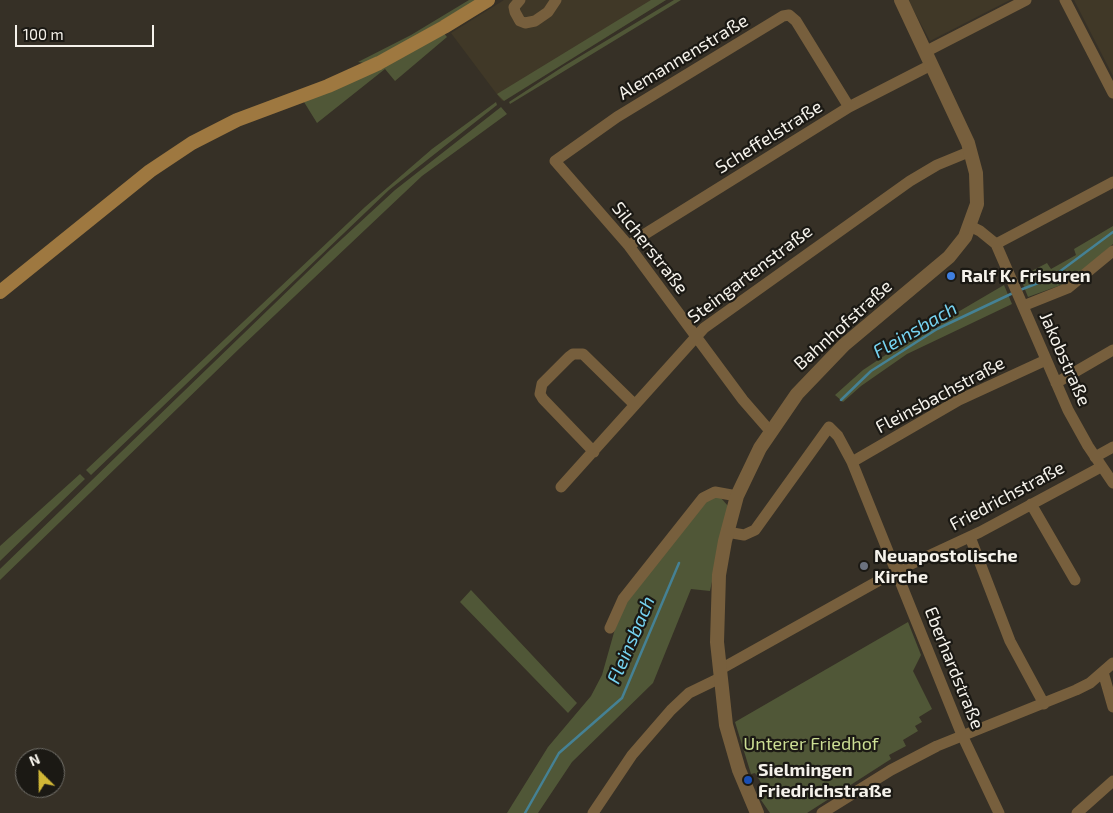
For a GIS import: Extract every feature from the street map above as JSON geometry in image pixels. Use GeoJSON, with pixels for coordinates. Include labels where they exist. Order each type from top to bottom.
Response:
{"type":"FeatureCollection","features":[{"type":"Feature","properties":{"kind":"main road"},"geometry":{"type":"LineString","coordinates":[[0,292],[150,170],[192,142],[236,120],[328,86],[372,66],[421,41],[488,0]]}},
{"type":"Feature","properties":{"kind":"street"},"geometry":{"type":"LineString","coordinates":[[520,0],[514,7],[515,12],[520,21],[525,23],[535,21],[548,12],[556,0]]}},
{"type":"Feature","properties":{"kind":"street","name":"Bahnhofstraße"},"geometry":{"type":"LineString","coordinates":[[757,813],[739,770],[726,725],[719,674],[716,626],[718,594],[727,532],[737,496],[750,465],[770,431],[812,376],[844,345],[948,257],[970,226],[978,194],[971,151],[901,0]]}},
{"type":"Feature","properties":{"kind":"street","name":"Scheffelstraße"},"geometry":{"type":"LineString","coordinates":[[629,246],[644,234],[928,58],[1026,0]]}},
{"type":"Feature","properties":{"kind":"street"},"geometry":{"type":"LineString","coordinates":[[1065,0],[1113,93]]}},
{"type":"Feature","properties":{"kind":"street","name":"Alemannenstraße"},"geometry":{"type":"LineString","coordinates":[[555,161],[624,113],[783,16],[789,15],[796,21],[849,107]]}},
{"type":"Feature","properties":{"kind":"street"},"geometry":{"type":"LineString","coordinates":[[1102,73],[1113,67]]}},
{"type":"Feature","properties":{"kind":"street","name":"Steingartenstraße"},"geometry":{"type":"LineString","coordinates":[[562,487],[696,335],[738,302],[910,181],[937,165],[971,151]]}},
{"type":"Feature","properties":{"kind":"street","name":"Silcherstraße"},"geometry":{"type":"LineString","coordinates":[[555,161],[629,246],[743,400],[770,431]]}},
{"type":"Feature","properties":{"kind":"street"},"geometry":{"type":"LineString","coordinates":[[970,226],[996,244],[1113,182]]}},
{"type":"Feature","properties":{"kind":"street","name":"Jakobstraße"},"geometry":{"type":"LineString","coordinates":[[996,244],[1068,410],[1098,462],[1113,483]]}},
{"type":"Feature","properties":{"kind":"street"},"geometry":{"type":"LineString","coordinates":[[1022,304],[1068,288],[1113,251]]}},
{"type":"Feature","properties":{"kind":"street"},"geometry":{"type":"LineString","coordinates":[[1056,383],[1113,350]]}},
{"type":"Feature","properties":{"kind":"street"},"geometry":{"type":"LineString","coordinates":[[594,452],[543,399],[540,394],[542,384],[573,354],[583,354],[635,405]]}},
{"type":"Feature","properties":{"kind":"street","name":"Fleinsbachstraße"},"geometry":{"type":"LineString","coordinates":[[852,462],[959,400],[1046,360]]}},
{"type":"Feature","properties":{"kind":"street","name":"Eberhardstraße"},"geometry":{"type":"LineString","coordinates":[[727,532],[744,535],[755,530],[829,427],[838,436],[852,462],[962,735],[999,813]]}},
{"type":"Feature","properties":{"kind":"street","name":"Friedrichstraße"},"geometry":{"type":"LineString","coordinates":[[593,813],[632,755],[670,710],[689,693],[896,571],[970,537],[1031,504],[1098,462],[1113,447]]}},
{"type":"Feature","properties":{"kind":"street"},"geometry":{"type":"LineString","coordinates":[[610,628],[623,599],[703,498],[715,492],[737,496]]}},
{"type":"Feature","properties":{"kind":"street"},"geometry":{"type":"LineString","coordinates":[[1031,504],[1075,580]]}},
{"type":"Feature","properties":{"kind":"street"},"geometry":{"type":"LineString","coordinates":[[970,537],[1010,641],[1044,704]]}},
{"type":"Feature","properties":{"kind":"street"},"geometry":{"type":"LineString","coordinates":[[822,813],[899,766],[962,735],[1076,690],[1113,662]]}},
{"type":"Feature","properties":{"kind":"street"},"geometry":{"type":"LineString","coordinates":[[1102,672],[1113,707]]}},
{"type":"Feature","properties":{"kind":"street"},"geometry":{"type":"LineString","coordinates":[[1078,813],[1113,781]]}},
{"type":"Feature","properties":{"kind":"shaded area"},"geometry":{"type":"Polygon","coordinates":[[[504,0],[666,0],[502,101],[451,33],[504,0]]]}},
{"type":"Feature","properties":{"kind":"shaded area"},"geometry":{"type":"Polygon","coordinates":[[[908,0],[1010,0],[930,41],[908,0]]]}},
{"type":"Feature","properties":{"kind":"shaded area"},"geometry":{"type":"Polygon","coordinates":[[[1074,0],[1113,0],[1113,76],[1074,0]]]}},
{"type":"Feature","properties":{"kind":"green space"},"geometry":{"type":"Polygon","coordinates":[[[469,0],[477,0],[391,50],[364,63],[358,62],[411,35],[469,0]]]}},
{"type":"Feature","properties":{"kind":"green space"},"geometry":{"type":"Polygon","coordinates":[[[651,0],[666,0],[504,101],[497,94],[651,0]]]}},
{"type":"Feature","properties":{"kind":"green space"},"geometry":{"type":"Polygon","coordinates":[[[674,0],[681,0],[510,104],[509,102],[564,66],[674,0]]]}},
{"type":"Feature","properties":{"kind":"green space"},"geometry":{"type":"Polygon","coordinates":[[[443,32],[447,37],[395,81],[385,69],[317,123],[304,102],[443,32]]]}},
{"type":"Feature","properties":{"kind":"green space"},"geometry":{"type":"Polygon","coordinates":[[[496,102],[497,105],[389,190],[91,475],[86,470],[365,207],[432,149],[496,102]]]}},
{"type":"Feature","properties":{"kind":"green space"},"geometry":{"type":"Polygon","coordinates":[[[501,107],[507,114],[422,176],[240,348],[0,580],[0,569],[331,249],[395,190],[501,107]]]}},
{"type":"Feature","properties":{"kind":"green space"},"geometry":{"type":"Polygon","coordinates":[[[1113,226],[1113,244],[1072,281],[1028,297],[1020,277],[1047,263],[1051,269],[1076,255],[1074,249],[1113,226]]]}},
{"type":"Feature","properties":{"kind":"green space"},"geometry":{"type":"Polygon","coordinates":[[[1004,285],[1012,304],[907,354],[861,386],[843,402],[835,395],[863,370],[893,350],[1004,285]]]}},
{"type":"Feature","properties":{"kind":"green space"},"geometry":{"type":"Polygon","coordinates":[[[80,474],[85,479],[0,561],[0,546],[80,474]]]}},
{"type":"Feature","properties":{"kind":"green space"},"geometry":{"type":"Polygon","coordinates":[[[711,496],[721,498],[728,506],[710,591],[691,589],[653,683],[572,762],[538,813],[507,813],[548,747],[591,696],[602,675],[622,604],[711,496]]]}},
{"type":"Feature","properties":{"kind":"green space"},"geometry":{"type":"Polygon","coordinates":[[[471,590],[577,703],[568,713],[460,602],[471,590]]]}},
{"type":"Feature","properties":{"kind":"green space","name":"Unterer Friedhof"},"geometry":{"type":"Polygon","coordinates":[[[908,622],[921,655],[913,671],[932,709],[919,717],[922,722],[915,726],[918,731],[903,740],[906,746],[889,755],[891,759],[807,813],[770,813],[761,800],[768,794],[755,773],[751,774],[735,722],[908,622]]]}},
{"type":"Feature","properties":{"kind":"waterway","name":"Fleinsbach"},"geometry":{"type":"LineString","coordinates":[[1020,290],[1051,278],[1113,232]]}},
{"type":"Feature","properties":{"kind":"waterway","name":"Fleinsbach"},"geometry":{"type":"LineString","coordinates":[[841,400],[871,371],[937,329],[1013,293]]}},
{"type":"Feature","properties":{"kind":"waterway","name":"Fleinsbach"},"geometry":{"type":"LineString","coordinates":[[525,813],[559,753],[622,698],[679,563]]}},
{"type":"Feature","properties":{"kind":"place","name":"Ralf K. Frisuren"},"geometry":{"type":"Point","coordinates":[951,276]}},
{"type":"Feature","properties":{"kind":"place","name":"Neuapostolische Kirche"},"geometry":{"type":"Point","coordinates":[864,566]}},
{"type":"Feature","properties":{"kind":"place","name":"Sielmingen Friedrichstraße"},"geometry":{"type":"Point","coordinates":[748,780]}}]}
